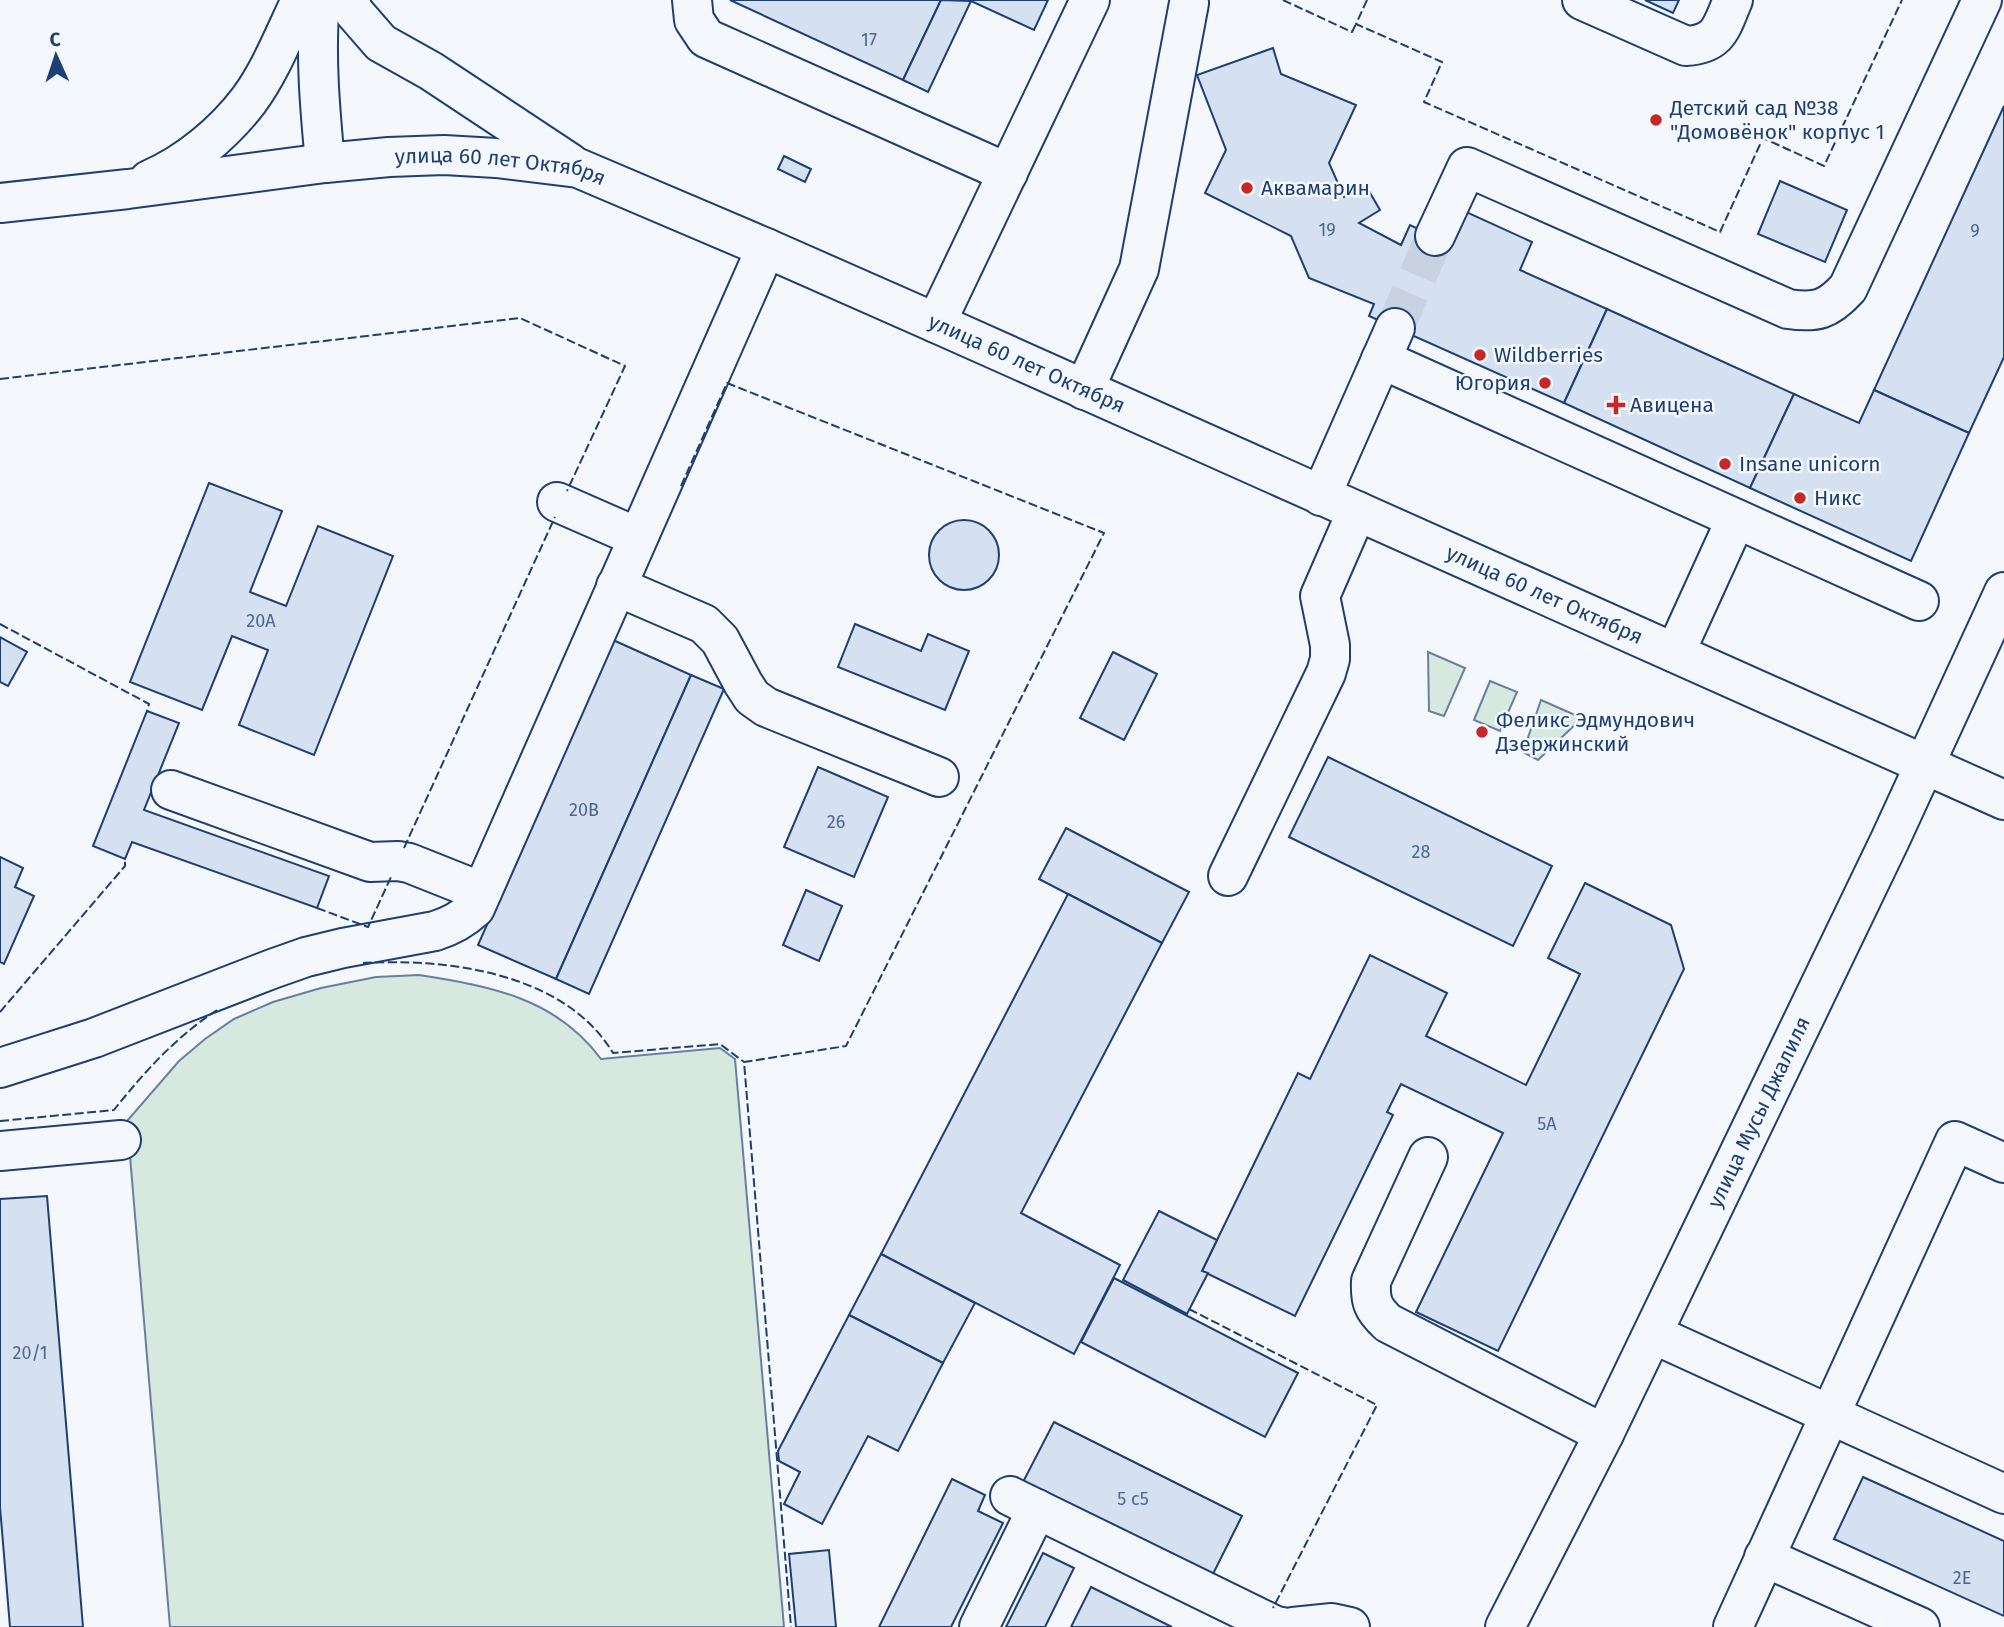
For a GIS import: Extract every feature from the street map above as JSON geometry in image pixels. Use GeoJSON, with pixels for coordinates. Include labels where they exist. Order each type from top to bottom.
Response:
{"type":"FeatureCollection","features":[{"type":"Feature","properties":{"kind":"main road"},"geometry":{"type":"LineString","coordinates":[[128,189],[162,175],[180,164],[224,128],[249,100],[301,0]]}},
{"type":"Feature","properties":{"kind":"main road"},"geometry":{"type":"LineString","coordinates":[[320,0],[317,32],[318,85],[325,163]]}},
{"type":"Feature","properties":{"kind":"main road"},"geometry":{"type":"LineString","coordinates":[[349,0],[354,12],[381,43],[431,71],[578,168]]}},
{"type":"Feature","properties":{"kind":"main road"},"geometry":{"type":"LineString","coordinates":[[692,0],[694,20],[706,38],[1008,173]]}},
{"type":"Feature","properties":{"kind":"main road"},"geometry":{"type":"LineString","coordinates":[[936,324],[1090,0]]}},
{"type":"Feature","properties":{"kind":"main road"},"geometry":{"type":"LineString","coordinates":[[1582,0],[1686,46],[1709,42],[1718,33],[1733,0]]}},
{"type":"Feature","properties":{"kind":"main road"},"geometry":{"type":"LineString","coordinates":[[1435,236],[1467,167],[1788,309],[1811,312],[1833,304],[1848,288],[1982,0]]}},
{"type":"Feature","properties":{"kind":"main road"},"geometry":{"type":"LineString","coordinates":[[1084,390],[1139,269],[1188,3]]}},
{"type":"Feature","properties":{"kind":"main road","name":"улица 60 лет Октября"},"geometry":{"type":"LineString","coordinates":[[0,203],[389,157],[444,155],[496,158],[578,168],[766,248],[2004,800]]}},
{"type":"Feature","properties":{"kind":"main road"},"geometry":{"type":"LineString","coordinates":[[0,1068],[94,1038],[306,957],[450,927],[475,908],[766,248]]}},
{"type":"Feature","properties":{"kind":"main road"},"geometry":{"type":"LineString","coordinates":[[1321,496],[1388,344],[1736,519],[1919,601]]}},
{"type":"Feature","properties":{"kind":"main road"},"geometry":{"type":"LineString","coordinates":[[557,502],[638,537]]}},
{"type":"Feature","properties":{"kind":"main road"},"geometry":{"type":"LineString","coordinates":[[1228,876],[1326,673],[1330,645],[1320,596],[1357,511]]}},
{"type":"Feature","properties":{"kind":"main road"},"geometry":{"type":"LineString","coordinates":[[1675,653],[1736,519]]}},
{"type":"Feature","properties":{"kind":"main road"},"geometry":{"type":"LineString","coordinates":[[616,586],[704,624],[720,640],[752,697],[766,707],[939,777]]}},
{"type":"Feature","properties":{"kind":"main road","name":"улица Мусы Джалиля"},"geometry":{"type":"LineString","coordinates":[[1506,1627],[1653,1334],[1925,765],[1992,649],[2004,593]]}},
{"type":"Feature","properties":{"kind":"main road"},"geometry":{"type":"LineString","coordinates":[[171,790],[370,862],[409,863],[482,892]]}},
{"type":"Feature","properties":{"kind":"main road"},"geometry":{"type":"LineString","coordinates":[[0,1152],[121,1140]]}},
{"type":"Feature","properties":{"kind":"main road"},"geometry":{"type":"LineString","coordinates":[[1733,1627],[1955,1141],[2004,1163]]}},
{"type":"Feature","properties":{"kind":"main road"},"geometry":{"type":"LineString","coordinates":[[1428,1157],[1371,1281],[1370,1296],[1376,1311],[1388,1323],[1604,1434]]}},
{"type":"Feature","properties":{"kind":"main road"},"geometry":{"type":"LineString","coordinates":[[1653,1334],[2004,1494]]}},
{"type":"Feature","properties":{"kind":"main road"},"geometry":{"type":"LineString","coordinates":[[979,1627],[1023,1503],[1282,1627]]}},
{"type":"Feature","properties":{"kind":"main road"},"geometry":{"type":"LineString","coordinates":[[1764,1557],[1920,1627]]}},
{"type":"Feature","properties":{"kind":"main road"},"geometry":{"type":"LineString","coordinates":[[1293,1627],[1332,1623],[1350,1627]]}},
{"type":"Feature","properties":{"kind":"shaded area"},"geometry":{"type":"Polygon","coordinates":[[[1428,652],[1465,668],[1444,716],[1429,711],[1428,652]]]}},
{"type":"Feature","properties":{"kind":"shaded area"},"geometry":{"type":"Polygon","coordinates":[[[1490,681],[1517,692],[1500,731],[1474,720],[1490,681]]]}},
{"type":"Feature","properties":{"kind":"shaded area"},"geometry":{"type":"Polygon","coordinates":[[[1541,700],[1582,718],[1538,760],[1523,752],[1541,700]]]}},
{"type":"Feature","properties":{"kind":"shaded area"},"geometry":{"type":"Polygon","coordinates":[[[419,975],[471,984],[520,998],[564,1022],[583,1038],[601,1059],[720,1048],[735,1059],[784,1627],[170,1627],[127,1121],[179,1061],[234,1019],[273,1002],[321,988],[376,977],[419,975]]]}},
{"type":"Feature","properties":{"kind":"building"},"geometry":{"type":"Polygon","coordinates":[[[730,0],[941,0],[903,80],[730,0]]]}},
{"type":"Feature","properties":{"kind":"building"},"geometry":{"type":"Polygon","coordinates":[[[941,0],[971,1],[928,92],[903,80],[941,0]]]}},
{"type":"Feature","properties":{"kind":"building"},"geometry":{"type":"Polygon","coordinates":[[[969,0],[1048,0],[1034,30],[969,0]]]}},
{"type":"Feature","properties":{"kind":"building"},"geometry":{"type":"Polygon","coordinates":[[[1645,0],[1679,0],[1673,13],[1645,0]]]}},
{"type":"Feature","properties":{"kind":"building"},"geometry":{"type":"Polygon","coordinates":[[[1273,48],[1281,74],[1356,105],[1329,163],[1344,197],[1366,186],[1380,210],[1359,223],[1401,245],[1410,225],[1448,243],[1462,210],[1532,242],[1520,270],[1607,309],[1564,403],[1369,316],[1374,304],[1309,278],[1291,236],[1205,193],[1226,150],[1197,75],[1273,48]]]}},
{"type":"Feature","properties":{"kind":"building"},"geometry":{"type":"Polygon","coordinates":[[[2004,106],[2004,357],[1969,433],[1874,390],[2004,106]]]}},
{"type":"Feature","properties":{"kind":"building"},"geometry":{"type":"Polygon","coordinates":[[[784,156],[811,169],[805,182],[778,169],[784,156]]]}},
{"type":"Feature","properties":{"kind":"building"},"geometry":{"type":"Polygon","coordinates":[[[1780,181],[1847,210],[1825,262],[1758,234],[1780,181]]]}},
{"type":"Feature","properties":{"kind":"building"},"geometry":{"type":"Polygon","coordinates":[[[1607,309],[1794,394],[1750,488],[1564,403],[1607,309]]]}},
{"type":"Feature","properties":{"kind":"building"},"geometry":{"type":"Polygon","coordinates":[[[1874,390],[1969,433],[1911,561],[1750,488],[1794,394],[1859,423],[1874,390]]]}},
{"type":"Feature","properties":{"kind":"building"},"geometry":{"type":"Polygon","coordinates":[[[209,483],[282,511],[250,592],[286,606],[318,526],[393,556],[314,755],[239,725],[268,650],[232,636],[202,710],[130,682],[209,483]]]}},
{"type":"Feature","properties":{"kind":"building"},"geometry":{"type":"Polygon","coordinates":[[[964,520],[989,530],[999,555],[989,580],[964,590],[939,580],[929,555],[939,530],[964,520]]]}},
{"type":"Feature","properties":{"kind":"building"},"geometry":{"type":"Polygon","coordinates":[[[855,624],[921,651],[928,634],[969,651],[945,710],[838,667],[855,624]]]}},
{"type":"Feature","properties":{"kind":"building"},"geometry":{"type":"Polygon","coordinates":[[[0,637],[27,652],[8,686],[0,682],[0,637]]]}},
{"type":"Feature","properties":{"kind":"building"},"geometry":{"type":"Polygon","coordinates":[[[613,640],[691,675],[556,979],[478,945],[613,640]]]}},
{"type":"Feature","properties":{"kind":"building"},"geometry":{"type":"Polygon","coordinates":[[[1113,652],[1157,674],[1124,740],[1080,718],[1113,652]]]}},
{"type":"Feature","properties":{"kind":"building"},"geometry":{"type":"Polygon","coordinates":[[[691,675],[724,689],[589,994],[556,979],[691,675]]]}},
{"type":"Feature","properties":{"kind":"building"},"geometry":{"type":"Polygon","coordinates":[[[147,711],[179,723],[144,810],[329,876],[317,908],[132,842],[125,859],[93,846],[147,711]]]}},
{"type":"Feature","properties":{"kind":"building"},"geometry":{"type":"Polygon","coordinates":[[[1328,757],[1552,866],[1513,946],[1289,837],[1328,757]]]}},
{"type":"Feature","properties":{"kind":"building"},"geometry":{"type":"Polygon","coordinates":[[[818,767],[888,797],[854,877],[784,847],[818,767]]]}},
{"type":"Feature","properties":{"kind":"building"},"geometry":{"type":"Polygon","coordinates":[[[1066,828],[1189,892],[1162,943],[1039,879],[1066,828]]]}},
{"type":"Feature","properties":{"kind":"building"},"geometry":{"type":"Polygon","coordinates":[[[0,857],[23,868],[15,887],[34,896],[4,964],[0,962],[0,857]]]}},
{"type":"Feature","properties":{"kind":"building"},"geometry":{"type":"Polygon","coordinates":[[[1585,883],[1671,925],[1684,969],[1498,1351],[1416,1312],[1503,1133],[1401,1084],[1387,1112],[1393,1115],[1295,1316],[1202,1271],[1298,1073],[1310,1079],[1370,955],[1447,993],[1426,1036],[1526,1085],[1580,974],[1548,958],[1585,883]]]}},
{"type":"Feature","properties":{"kind":"building"},"geometry":{"type":"Polygon","coordinates":[[[806,890],[842,906],[819,961],[783,945],[806,890]]]}},
{"type":"Feature","properties":{"kind":"building"},"geometry":{"type":"Polygon","coordinates":[[[1068,894],[1162,943],[1021,1213],[1120,1265],[1074,1354],[881,1254],[1068,894]]]}},
{"type":"Feature","properties":{"kind":"building"},"geometry":{"type":"Polygon","coordinates":[[[47,1196],[83,1627],[10,1627],[0,1507],[0,1199],[47,1196]]]}},
{"type":"Feature","properties":{"kind":"building"},"geometry":{"type":"Polygon","coordinates":[[[1159,1211],[1217,1240],[1202,1271],[1208,1273],[1187,1314],[1123,1280],[1159,1211]]]}},
{"type":"Feature","properties":{"kind":"building"},"geometry":{"type":"Polygon","coordinates":[[[881,1254],[975,1303],[943,1363],[849,1315],[881,1254]]]}},
{"type":"Feature","properties":{"kind":"building"},"geometry":{"type":"Polygon","coordinates":[[[1114,1278],[1298,1373],[1265,1437],[1081,1342],[1114,1278]]]}},
{"type":"Feature","properties":{"kind":"building"},"geometry":{"type":"Polygon","coordinates":[[[849,1315],[943,1363],[898,1451],[868,1436],[822,1524],[784,1504],[800,1472],[779,1461],[778,1451],[849,1315]]]}},
{"type":"Feature","properties":{"kind":"building"},"geometry":{"type":"Polygon","coordinates":[[[1054,1422],[1242,1516],[1212,1576],[1023,1482],[1054,1422]]]}},
{"type":"Feature","properties":{"kind":"building"},"geometry":{"type":"Polygon","coordinates":[[[1863,1477],[2004,1541],[2004,1616],[1834,1539],[1863,1477]]]}},
{"type":"Feature","properties":{"kind":"building"},"geometry":{"type":"Polygon","coordinates":[[[952,1479],[985,1495],[978,1511],[1003,1523],[951,1627],[879,1627],[952,1479]]]}},
{"type":"Feature","properties":{"kind":"building"},"geometry":{"type":"Polygon","coordinates":[[[829,1550],[836,1627],[796,1627],[789,1554],[829,1550]]]}},
{"type":"Feature","properties":{"kind":"building"},"geometry":{"type":"Polygon","coordinates":[[[1043,1553],[1074,1568],[1045,1627],[1006,1627],[1043,1553]]]}},
{"type":"Feature","properties":{"kind":"building"},"geometry":{"type":"Polygon","coordinates":[[[1091,1587],[1172,1627],[1071,1627],[1091,1587]]]}},
{"type":"Feature","properties":{"kind":"tunnel"},"geometry":{"type":"LineString","coordinates":[[1395,328],[1435,236]]}},
{"type":"Feature","properties":{"kind":"fence"},"geometry":{"type":"LineString","coordinates":[[1283,0],[1352,32],[1356,24]]}},
{"type":"Feature","properties":{"kind":"fence"},"geometry":{"type":"LineString","coordinates":[[1367,0],[1356,24],[1442,62],[1424,102],[1720,232],[1763,138],[1824,166],[1902,0]]}},
{"type":"Feature","properties":{"kind":"fence"},"geometry":{"type":"LineString","coordinates":[[0,379],[520,318],[625,366],[567,491]]}},
{"type":"Feature","properties":{"kind":"fence"},"geometry":{"type":"LineString","coordinates":[[681,486],[727,383],[1104,533],[846,1046],[744,1062],[791,1627]]}},
{"type":"Feature","properties":{"kind":"fence"},"geometry":{"type":"LineString","coordinates":[[404,848],[555,517]]}},
{"type":"Feature","properties":{"kind":"fence"},"geometry":{"type":"LineString","coordinates":[[0,624],[149,704],[147,711]]}},
{"type":"Feature","properties":{"kind":"fence"},"geometry":{"type":"LineString","coordinates":[[0,1012],[125,866],[125,859]]}},
{"type":"Feature","properties":{"kind":"fence"},"geometry":{"type":"LineString","coordinates":[[317,908],[368,927],[391,877]]}},
{"type":"Feature","properties":{"kind":"fence"},"geometry":{"type":"LineString","coordinates":[[363,963],[431,964],[502,976],[535,988],[566,1004],[592,1026],[613,1053],[720,1044],[744,1062]]}},
{"type":"Feature","properties":{"kind":"fence"},"geometry":{"type":"LineString","coordinates":[[0,1121],[114,1110],[162,1056],[217,1010]]}},
{"type":"Feature","properties":{"kind":"fence"},"geometry":{"type":"LineString","coordinates":[[1189,1309],[1377,1405],[1273,1608]]}},
{"type":"Feature","properties":{"kind":"place","name":"Детский сад №38 \"Домовёнок\" корпус 1"},"geometry":{"type":"Point","coordinates":[1656,120]}},
{"type":"Feature","properties":{"kind":"place","name":"Аквамарин"},"geometry":{"type":"Point","coordinates":[1247,188]}},
{"type":"Feature","properties":{"kind":"place","name":"Wildberries"},"geometry":{"type":"Point","coordinates":[1480,355]}},
{"type":"Feature","properties":{"kind":"place","name":"Югория"},"geometry":{"type":"Point","coordinates":[1545,383]}},
{"type":"Feature","properties":{"kind":"place","name":"Авицена"},"geometry":{"type":"Point","coordinates":[1616,405]}},
{"type":"Feature","properties":{"kind":"place","name":"Insane unicorn"},"geometry":{"type":"Point","coordinates":[1725,464]}},
{"type":"Feature","properties":{"kind":"place","name":"Никс"},"geometry":{"type":"Point","coordinates":[1800,498]}},
{"type":"Feature","properties":{"kind":"place","name":"Феликс Эдмундович Дзержинский"},"geometry":{"type":"Point","coordinates":[1482,732]}}]}
